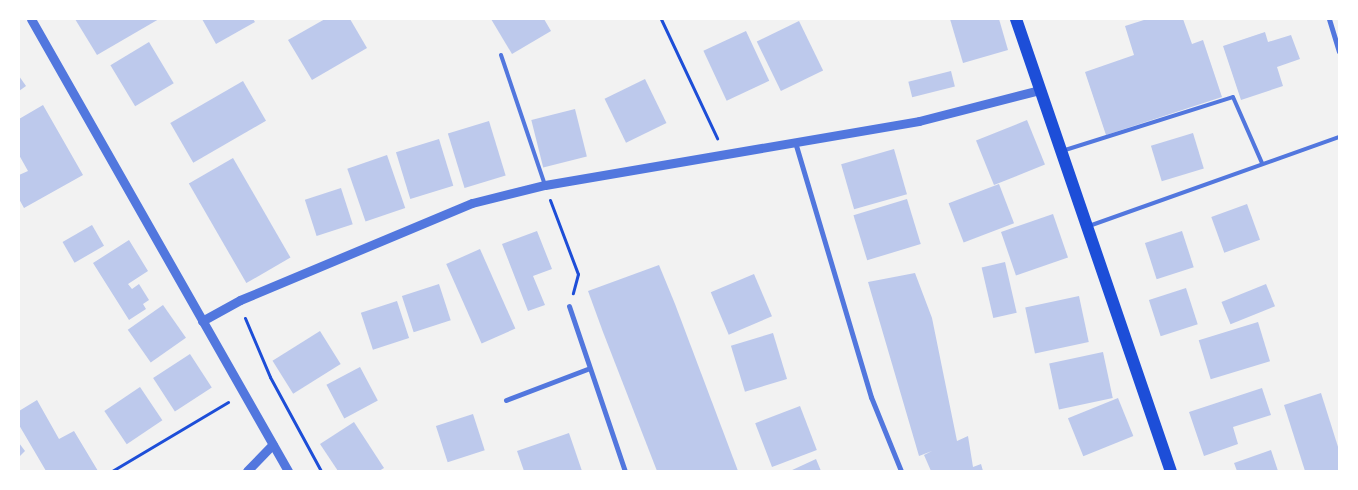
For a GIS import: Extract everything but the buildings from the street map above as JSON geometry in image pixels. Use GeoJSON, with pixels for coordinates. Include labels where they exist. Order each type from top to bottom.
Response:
{"type":"FeatureCollection","features":[{"type":"Feature","properties":{"kind":"main road"},"geometry":{"type":"LineString","coordinates":[[1016,19],[1060,152],[1171,471]]}},
{"type":"Feature","properties":{"kind":"street"},"geometry":{"type":"LineString","coordinates":[[31,19],[288,471]]}},
{"type":"Feature","properties":{"kind":"street"},"geometry":{"type":"LineString","coordinates":[[1329,19],[1339,52]]}},
{"type":"Feature","properties":{"kind":"street"},"geometry":{"type":"LineString","coordinates":[[202,321],[249,296],[472,203],[545,185],[918,121],[1040,90]]}},
{"type":"Feature","properties":{"kind":"street"},"geometry":{"type":"LineString","coordinates":[[795,142],[871,397],[901,471]]}},
{"type":"Feature","properties":{"kind":"street"},"geometry":{"type":"LineString","coordinates":[[569,306],[587,369],[625,471]]}},
{"type":"Feature","properties":{"kind":"street"},"geometry":{"type":"LineString","coordinates":[[506,400],[587,369]]}},
{"type":"Feature","properties":{"kind":"street"},"geometry":{"type":"LineString","coordinates":[[247,471],[273,444]]}},
{"type":"Feature","properties":{"kind":"lane"},"geometry":{"type":"LineString","coordinates":[[501,55],[545,185]]}},
{"type":"Feature","properties":{"kind":"lane"},"geometry":{"type":"LineString","coordinates":[[1060,152],[1233,97],[1262,163]]}},
{"type":"Feature","properties":{"kind":"lane"},"geometry":{"type":"LineString","coordinates":[[1087,227],[1339,137]]}},
{"type":"Feature","properties":{"kind":"path"},"geometry":{"type":"LineString","coordinates":[[661,19],[720,143]]}},
{"type":"Feature","properties":{"kind":"path"},"geometry":{"type":"LineString","coordinates":[[545,185],[578,274],[569,306]]}},
{"type":"Feature","properties":{"kind":"path"},"geometry":{"type":"LineString","coordinates":[[244,315],[270,378],[322,471]]}},
{"type":"Feature","properties":{"kind":"path"},"geometry":{"type":"LineString","coordinates":[[112,471],[229,401]]}}]}
